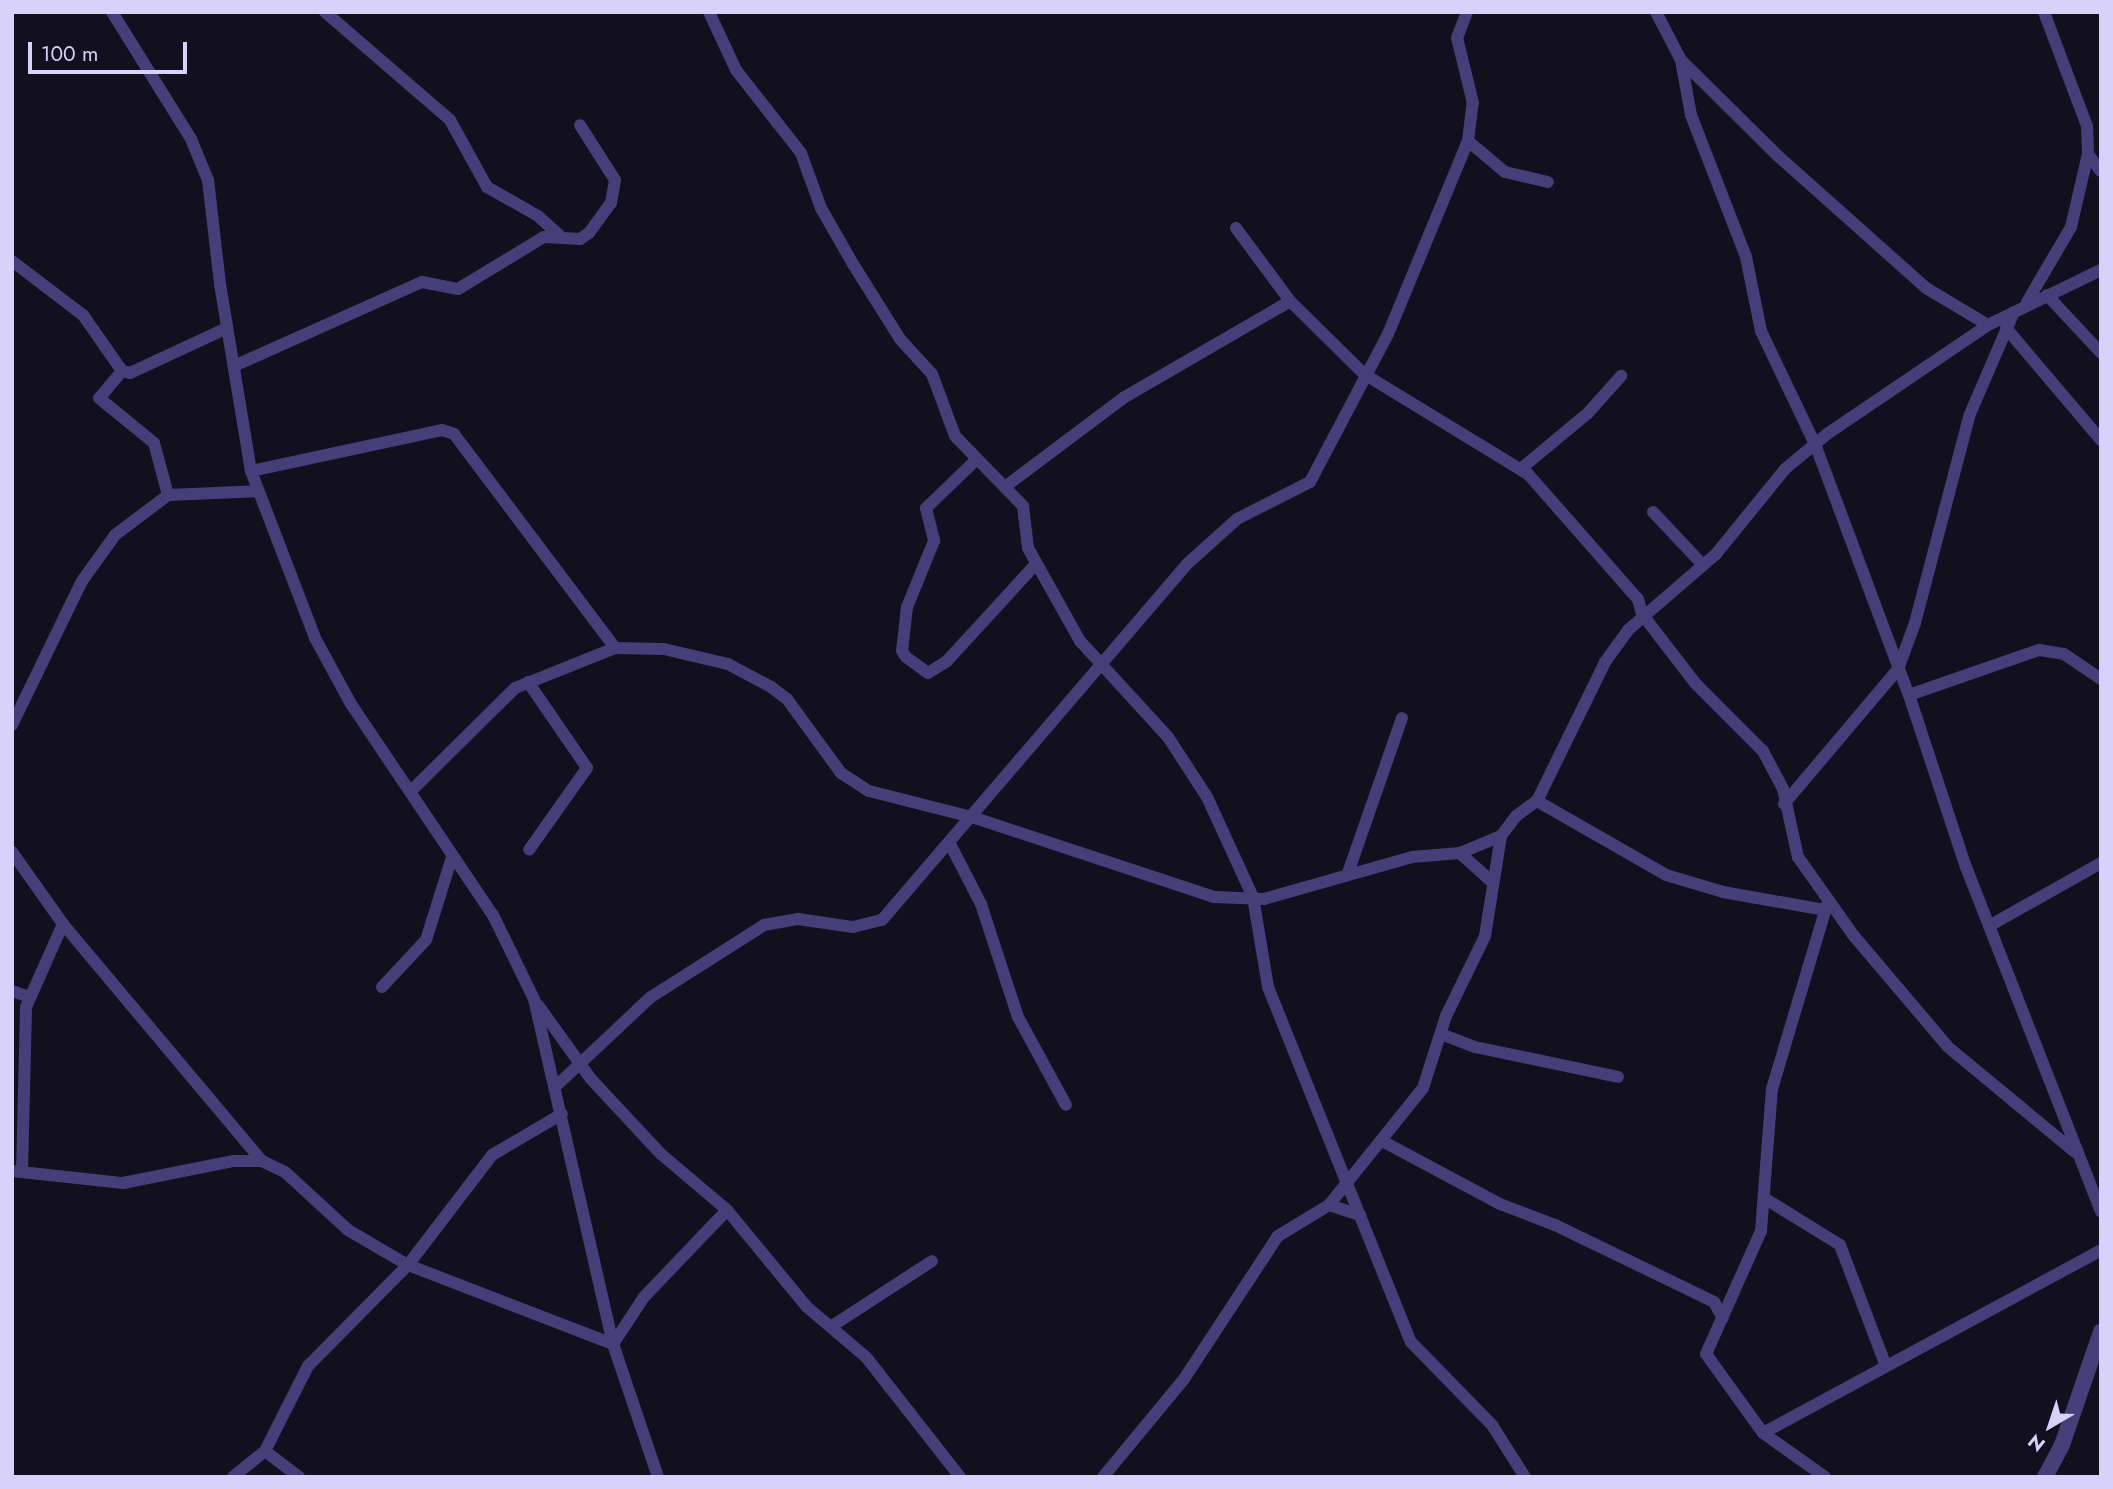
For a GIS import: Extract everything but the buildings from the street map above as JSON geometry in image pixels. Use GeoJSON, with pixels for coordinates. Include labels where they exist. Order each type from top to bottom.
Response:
{"type":"FeatureCollection","features":[{"type":"Feature","properties":{"kind":"street"},"geometry":{"type":"LineString","coordinates":[[112,12],[201,158],[208,180],[227,328],[251,471],[315,638],[351,704],[493,915],[534,999],[581,1065],[661,1154],[727,1210],[794,1294],[832,1326],[881,1374],[960,1477]]}},
{"type":"Feature","properties":{"kind":"street"},"geometry":{"type":"LineString","coordinates":[[325,12],[450,120],[486,187],[538,216],[562,237]]}},
{"type":"Feature","properties":{"kind":"street"},"geometry":{"type":"LineString","coordinates":[[709,12],[736,70],[801,153],[821,208],[853,264],[900,339],[932,374],[947,423],[977,459],[1023,506],[1028,548],[1080,640],[1187,764],[1207,797],[1253,897],[1268,987],[1298,1054],[1346,1182],[1415,1348],[1492,1425],[1525,1477]]}},
{"type":"Feature","properties":{"kind":"street"},"geometry":{"type":"LineString","coordinates":[[555,1087],[651,997],[764,925],[798,919],[853,927],[882,920],[1187,564],[1237,519],[1310,482],[1423,254],[1468,141],[1473,103],[1457,38],[1467,12]]}},
{"type":"Feature","properties":{"kind":"street"},"geometry":{"type":"LineString","coordinates":[[1657,12],[1681,60],[1691,115],[1746,257],[1761,331],[1815,444],[1909,695],[1989,926],[2075,1152],[2101,1212]]}},
{"type":"Feature","properties":{"kind":"street"},"geometry":{"type":"LineString","coordinates":[[1784,804],[1898,669],[1915,623],[1970,414],[2006,328],[2071,227],[2088,154],[2087,126],[2044,12]]}},
{"type":"Feature","properties":{"kind":"street"},"geometry":{"type":"LineString","coordinates":[[1681,60],[1779,156],[1926,288],[1988,325]]}},
{"type":"Feature","properties":{"kind":"street"},"geometry":{"type":"LineString","coordinates":[[234,366],[422,282],[458,289],[544,237],[580,239],[589,233],[614,194],[615,180],[580,125]]}},
{"type":"Feature","properties":{"kind":"street"},"geometry":{"type":"LineString","coordinates":[[1468,141],[1504,172],[1548,182]]}},
{"type":"Feature","properties":{"kind":"street"},"geometry":{"type":"LineString","coordinates":[[2088,154],[2101,171]]}},
{"type":"Feature","properties":{"kind":"street"},"geometry":{"type":"LineString","coordinates":[[1236,228],[1290,301],[1364,374],[1522,468],[1638,599],[1642,614],[1706,696],[1763,751],[1779,778],[1798,857],[1826,905],[1948,1047],[2075,1152]]}},
{"type":"Feature","properties":{"kind":"street"},"geometry":{"type":"LineString","coordinates":[[12,261],[83,314],[122,371]]}},
{"type":"Feature","properties":{"kind":"street"},"geometry":{"type":"LineString","coordinates":[[410,792],[505,695],[528,682],[615,648],[677,651],[748,673],[787,699],[825,755],[853,784],[972,817],[1214,897],[1264,899],[1412,857],[1460,853],[1501,835],[1516,816],[1537,801],[1605,662],[1642,614],[1703,565],[1785,469],[1815,444],[1988,325],[2101,270]]}},
{"type":"Feature","properties":{"kind":"street"},"geometry":{"type":"LineString","coordinates":[[2047,295],[2101,352]]}},
{"type":"Feature","properties":{"kind":"street"},"geometry":{"type":"LineString","coordinates":[[1006,486],[1123,398],[1290,301]]}},
{"type":"Feature","properties":{"kind":"street"},"geometry":{"type":"LineString","coordinates":[[168,495],[154,443],[99,397],[122,371],[138,370],[227,328]]}},
{"type":"Feature","properties":{"kind":"street"},"geometry":{"type":"LineString","coordinates":[[2006,328],[2101,440]]}},
{"type":"Feature","properties":{"kind":"street"},"geometry":{"type":"LineString","coordinates":[[1522,468],[1581,420],[1621,376]]}},
{"type":"Feature","properties":{"kind":"street"},"geometry":{"type":"LineString","coordinates":[[251,471],[442,430],[454,434],[615,648]]}},
{"type":"Feature","properties":{"kind":"street"},"geometry":{"type":"LineString","coordinates":[[977,459],[926,508],[934,541],[907,607],[902,650],[906,657],[928,673],[947,661],[1036,564]]}},
{"type":"Feature","properties":{"kind":"street"},"geometry":{"type":"LineString","coordinates":[[12,725],[33,675],[99,552],[168,495],[258,491]]}},
{"type":"Feature","properties":{"kind":"street"},"geometry":{"type":"LineString","coordinates":[[1654,512],[1703,565]]}},
{"type":"Feature","properties":{"kind":"street"},"geometry":{"type":"LineString","coordinates":[[1909,695],[2039,650],[2064,654],[2101,679]]}},
{"type":"Feature","properties":{"kind":"street"},"geometry":{"type":"LineString","coordinates":[[528,682],[587,768],[529,850]]}},
{"type":"Feature","properties":{"kind":"street"},"geometry":{"type":"LineString","coordinates":[[1348,873],[1402,718]]}},
{"type":"Feature","properties":{"kind":"street"},"geometry":{"type":"LineString","coordinates":[[1537,801],[1666,875],[1723,892],[1826,905]]}},
{"type":"Feature","properties":{"kind":"street"},"geometry":{"type":"LineString","coordinates":[[1103,1477],[1184,1379],[1278,1236],[1329,1205],[1346,1182],[1384,1142],[1423,1088],[1441,1034],[1485,936],[1501,835]]}},
{"type":"Feature","properties":{"kind":"street"},"geometry":{"type":"LineString","coordinates":[[949,842],[981,904],[1017,1017],[1066,1105]]}},
{"type":"Feature","properties":{"kind":"street"},"geometry":{"type":"LineString","coordinates":[[12,852],[62,924],[262,1161],[285,1172],[348,1230],[408,1265],[613,1344]]}},
{"type":"Feature","properties":{"kind":"street"},"geometry":{"type":"LineString","coordinates":[[1460,853],[1493,883]]}},
{"type":"Feature","properties":{"kind":"street"},"geometry":{"type":"LineString","coordinates":[[382,987],[426,940],[452,857]]}},
{"type":"Feature","properties":{"kind":"street"},"geometry":{"type":"LineString","coordinates":[[1989,926],[2101,863]]}},
{"type":"Feature","properties":{"kind":"street"},"geometry":{"type":"LineString","coordinates":[[1825,1477],[1763,1433],[1706,1354],[1755,1252],[1764,1198],[1772,1090],[1826,905]]}},
{"type":"Feature","properties":{"kind":"street"},"geometry":{"type":"LineString","coordinates":[[62,924],[29,997],[23,1032],[17,1172],[123,1184],[233,1161],[262,1161]]}},
{"type":"Feature","properties":{"kind":"street"},"geometry":{"type":"LineString","coordinates":[[12,991],[29,997]]}},
{"type":"Feature","properties":{"kind":"street"},"geometry":{"type":"LineString","coordinates":[[534,999],[562,1114],[575,1193],[613,1344],[658,1477]]}},
{"type":"Feature","properties":{"kind":"street"},"geometry":{"type":"LineString","coordinates":[[1441,1034],[1475,1047],[1618,1077]]}},
{"type":"Feature","properties":{"kind":"street"},"geometry":{"type":"LineString","coordinates":[[233,1477],[265,1451],[308,1366],[408,1265],[492,1155],[562,1114]]}},
{"type":"Feature","properties":{"kind":"street"},"geometry":{"type":"LineString","coordinates":[[1384,1142],[1500,1204],[1555,1226],[1714,1302],[1723,1318]]}},
{"type":"Feature","properties":{"kind":"street"},"geometry":{"type":"LineString","coordinates":[[1764,1198],[1840,1245],[1886,1366]]}},
{"type":"Feature","properties":{"kind":"street"},"geometry":{"type":"LineString","coordinates":[[1329,1205],[1360,1215]]}},
{"type":"Feature","properties":{"kind":"street"},"geometry":{"type":"LineString","coordinates":[[613,1344],[644,1297],[727,1210]]}},
{"type":"Feature","properties":{"kind":"street"},"geometry":{"type":"LineString","coordinates":[[1763,1433],[2101,1250]]}},
{"type":"Feature","properties":{"kind":"street"},"geometry":{"type":"LineString","coordinates":[[832,1326],[932,1261]]}},
{"type":"Feature","properties":{"kind":"street"},"geometry":{"type":"LineString","coordinates":[[1714,1302],[1733,1297]]}},
{"type":"Feature","properties":{"kind":"street"},"geometry":{"type":"LineString","coordinates":[[2045,1477],[2062,1446],[2101,1332]]}},
{"type":"Feature","properties":{"kind":"street"},"geometry":{"type":"LineString","coordinates":[[265,1451],[299,1477]]}}]}
